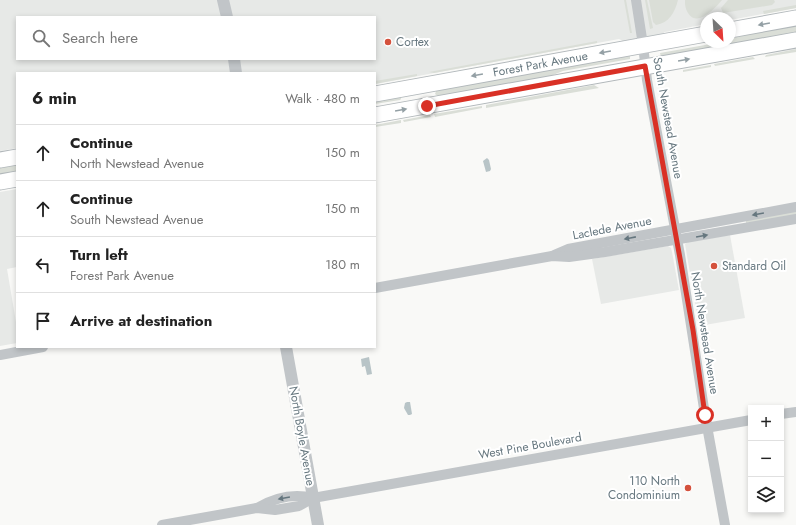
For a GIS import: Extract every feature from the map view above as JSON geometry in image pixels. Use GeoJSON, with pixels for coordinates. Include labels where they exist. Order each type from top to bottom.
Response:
{"type":"FeatureCollection","features":[{"type":"Feature","properties":{"kind":"main road"},"geometry":{"type":"LineString","coordinates":[[736,29],[796,18]]}},
{"type":"Feature","properties":{"kind":"main road","name":"Forest Park Avenue"},"geometry":{"type":"LineString","coordinates":[[376,94],[700,35]]}},
{"type":"Feature","properties":{"kind":"main road","name":"Forest Park Avenue"},"geometry":{"type":"LineString","coordinates":[[376,115],[796,40]]}},
{"type":"Feature","properties":{"kind":"main road"},"geometry":{"type":"LineString","coordinates":[[0,160],[16,157]]}},
{"type":"Feature","properties":{"kind":"main road"},"geometry":{"type":"LineString","coordinates":[[0,182],[16,179]]}},
{"type":"Feature","properties":{"kind":"street"},"geometry":{"type":"LineString","coordinates":[[224,0],[226,16]]}},
{"type":"Feature","properties":{"kind":"street","name":"South Newstead Avenue"},"geometry":{"type":"LineString","coordinates":[[636,0],[645,66],[677,240]]}},
{"type":"Feature","properties":{"kind":"street"},"geometry":{"type":"LineString","coordinates":[[234,60],[236,72]]}},
{"type":"Feature","properties":{"kind":"street","name":"Laclede Avenue"},"geometry":{"type":"LineString","coordinates":[[376,288],[552,256],[568,249],[796,207]]}},
{"type":"Feature","properties":{"kind":"street","name":"Laclede Avenue"},"geometry":{"type":"LineString","coordinates":[[552,256],[569,257],[585,255],[796,219]]}},
{"type":"Feature","properties":{"kind":"street","name":"North Newstead Avenue"},"geometry":{"type":"LineString","coordinates":[[677,240],[725,525]]}},
{"type":"Feature","properties":{"kind":"street"},"geometry":{"type":"LineString","coordinates":[[0,355],[38,348]]}},
{"type":"Feature","properties":{"kind":"street","name":"North Boyle Avenue"},"geometry":{"type":"LineString","coordinates":[[286,348],[318,525]]}},
{"type":"Feature","properties":{"kind":"street"},"geometry":{"type":"LineString","coordinates":[[784,414],[796,412]]}},
{"type":"Feature","properties":{"kind":"street","name":"West Pine Boulevard"},"geometry":{"type":"LineString","coordinates":[[162,525],[257,508],[275,510],[299,506],[313,498],[748,421]]}},
{"type":"Feature","properties":{"kind":"shaded area"},"geometry":{"type":"Polygon","coordinates":[[[0,0],[796,0],[796,8],[736,19],[736,12],[700,12],[700,25],[665,32],[662,34],[623,41],[619,39],[376,84],[376,72],[16,72],[16,148],[0,151],[0,0]]]}},
{"type":"Feature","properties":{"kind":"shaded area"},"geometry":{"type":"Polygon","coordinates":[[[624,0],[626,0],[632,33],[630,33],[624,0]]]}},
{"type":"Feature","properties":{"kind":"shaded area"},"geometry":{"type":"Polygon","coordinates":[[[645,0],[647,0],[653,28],[650,29],[645,0]]]}},
{"type":"Feature","properties":{"kind":"shaded area"},"geometry":{"type":"Polygon","coordinates":[[[649,0],[678,0],[671,16],[661,24],[656,25],[653,22],[649,0]]]}},
{"type":"Feature","properties":{"kind":"shaded area"},"geometry":{"type":"Polygon","coordinates":[[[685,0],[722,0],[711,12],[700,12],[700,18],[692,17],[686,10],[685,0]]]}},
{"type":"Feature","properties":{"kind":"shaded area"},"geometry":{"type":"Polygon","coordinates":[[[728,0],[774,0],[775,2],[772,5],[729,12],[723,12],[721,8],[728,0]]]}},
{"type":"Feature","properties":{"kind":"shaded area"},"geometry":{"type":"Polygon","coordinates":[[[796,5],[796,8],[764,14],[763,11],[796,5]]]}},
{"type":"Feature","properties":{"kind":"shaded area"},"geometry":{"type":"Polygon","coordinates":[[[796,24],[796,33],[736,44],[736,37],[742,34],[796,24]]]}},
{"type":"Feature","properties":{"kind":"shaded area"},"geometry":{"type":"Polygon","coordinates":[[[597,41],[597,43],[434,73],[429,72],[597,41]]]}},
{"type":"Feature","properties":{"kind":"shaded area"},"geometry":{"type":"Polygon","coordinates":[[[700,46],[700,48],[712,48],[661,57],[660,53],[700,46]]]}},
{"type":"Feature","properties":{"kind":"shaded area"},"geometry":{"type":"Polygon","coordinates":[[[796,49],[796,52],[765,57],[766,55],[796,49]]]}},
{"type":"Feature","properties":{"kind":"shaded area"},"geometry":{"type":"Polygon","coordinates":[[[630,54],[630,59],[563,71],[548,77],[439,97],[435,94],[437,89],[630,54]]]}},
{"type":"Feature","properties":{"kind":"shaded area"},"geometry":{"type":"Polygon","coordinates":[[[753,57],[755,59],[715,66],[714,64],[753,57]]]}},
{"type":"Feature","properties":{"kind":"shaded area"},"geometry":{"type":"Polygon","coordinates":[[[711,65],[711,67],[683,72],[683,70],[711,65]]]}},
{"type":"Feature","properties":{"kind":"shaded area"},"geometry":{"type":"Polygon","coordinates":[[[417,74],[417,76],[376,84],[376,81],[417,74]]]}},
{"type":"Feature","properties":{"kind":"shaded area"},"geometry":{"type":"Polygon","coordinates":[[[594,85],[599,88],[486,108],[486,105],[594,85]]]}},
{"type":"Feature","properties":{"kind":"shaded area"},"geometry":{"type":"Polygon","coordinates":[[[401,96],[400,100],[376,104],[376,100],[401,96]]]}},
{"type":"Feature","properties":{"kind":"shaded area"},"geometry":{"type":"Polygon","coordinates":[[[482,106],[482,108],[435,117],[434,114],[482,106]]]}},
{"type":"Feature","properties":{"kind":"shaded area"},"geometry":{"type":"Polygon","coordinates":[[[430,115],[431,117],[404,122],[403,120],[430,115]]]}},
{"type":"Feature","properties":{"kind":"shaded area"},"geometry":{"type":"Polygon","coordinates":[[[401,120],[401,123],[376,127],[376,125],[401,120]]]}},
{"type":"Feature","properties":{"kind":"shaded area"},"geometry":{"type":"Polygon","coordinates":[[[487,158],[491,169],[490,171],[486,172],[483,161],[487,158]]]}},
{"type":"Feature","properties":{"kind":"shaded area"},"geometry":{"type":"Polygon","coordinates":[[[16,164],[16,173],[0,176],[0,167],[16,164]]]}},
{"type":"Feature","properties":{"kind":"shaded area"},"geometry":{"type":"Polygon","coordinates":[[[16,189],[16,267],[7,269],[16,322],[16,343],[0,346],[0,192],[16,189]]]}},
{"type":"Feature","properties":{"kind":"shaded area"},"geometry":{"type":"Polygon","coordinates":[[[796,210],[796,217],[746,223],[746,220],[796,210]]]}},
{"type":"Feature","properties":{"kind":"shaded area"},"geometry":{"type":"Polygon","coordinates":[[[730,235],[745,318],[699,326],[685,244],[688,242],[730,235]]]}},
{"type":"Feature","properties":{"kind":"shaded area"},"geometry":{"type":"Polygon","coordinates":[[[668,246],[671,248],[672,252],[679,290],[601,304],[592,259],[668,246]]]}},
{"type":"Feature","properties":{"kind":"shaded area"},"geometry":{"type":"Polygon","coordinates":[[[369,357],[372,374],[367,375],[365,366],[362,367],[361,359],[369,357]]]}},
{"type":"Feature","properties":{"kind":"shaded area"},"geometry":{"type":"Polygon","coordinates":[[[410,402],[412,414],[410,415],[408,415],[404,408],[405,403],[410,402]]]}},
{"type":"Feature","properties":{"kind":"place","name":"Cortex"},"geometry":{"type":"Point","coordinates":[388,42]}},
{"type":"Feature","properties":{"kind":"place","name":"Standard Oil"},"geometry":{"type":"Point","coordinates":[714,266]}},
{"type":"Feature","properties":{"kind":"place","name":"110 North Condominium"},"geometry":{"type":"Point","coordinates":[688,488]}},
{"type":"Feature","properties":{"kind":"route"},"geometry":{"type":"LineString","coordinates":[[427,106],[645,66],[693,330],[705,415]]}}]}
